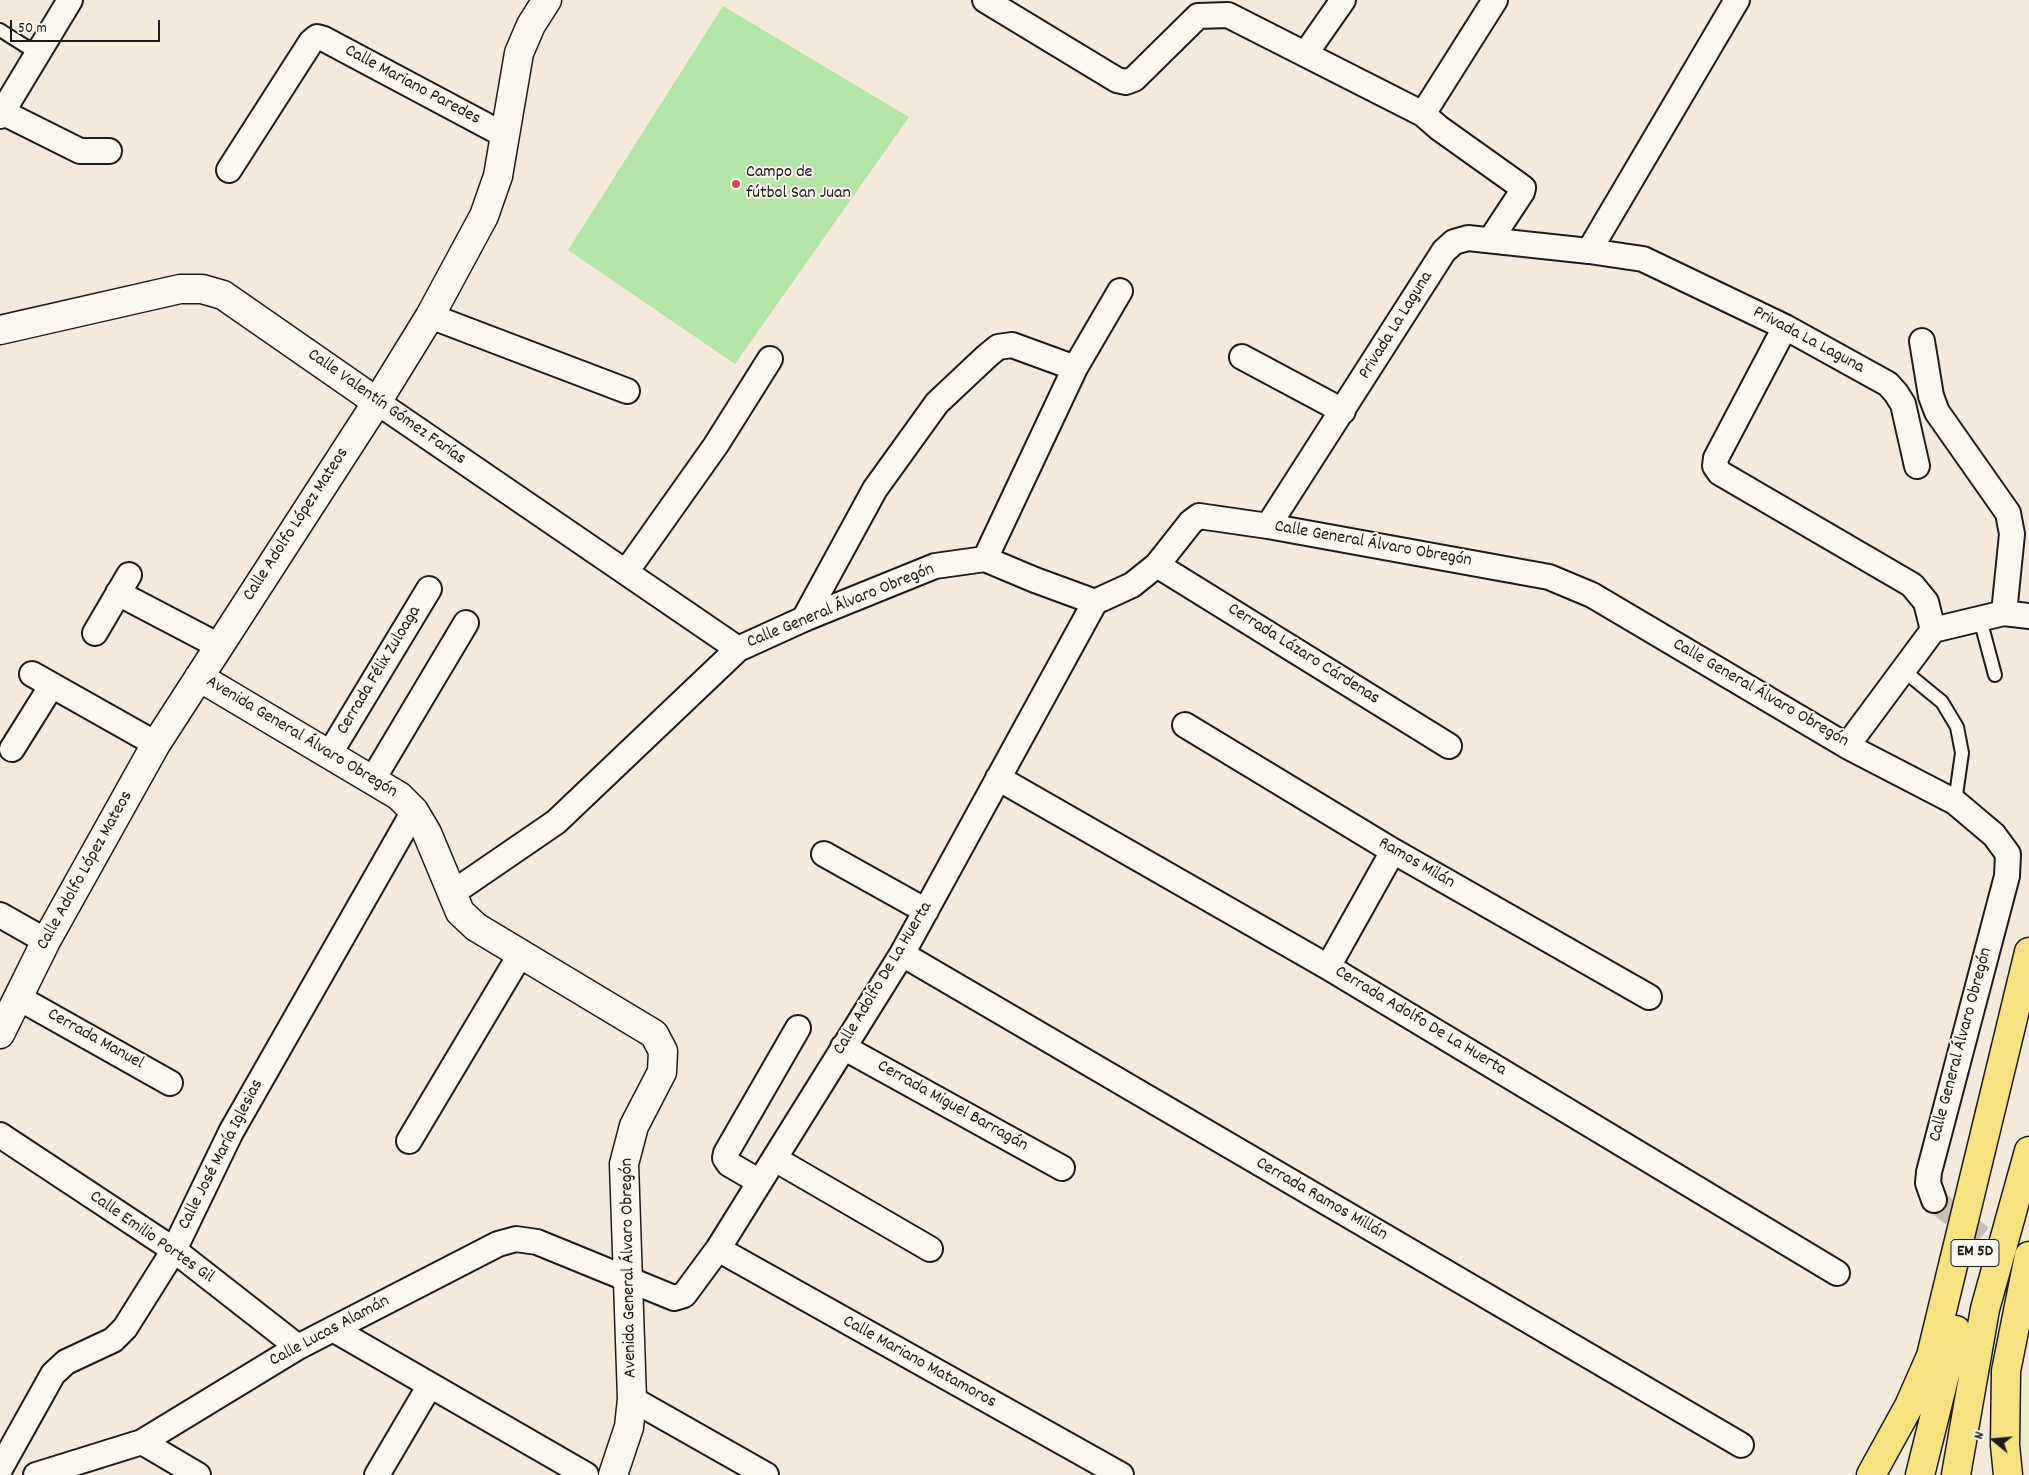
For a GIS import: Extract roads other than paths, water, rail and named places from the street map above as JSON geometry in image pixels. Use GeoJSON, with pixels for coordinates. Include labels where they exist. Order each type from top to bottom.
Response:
{"type":"FeatureCollection","features":[{"type":"Feature","properties":{"kind":"highway"},"geometry":{"type":"LineString","coordinates":[[1871,1475],[1909,1406],[1931,1356],[2029,952]]}},
{"type":"Feature","properties":{"kind":"highway","name":"EM 5D"},"geometry":{"type":"LineString","coordinates":[[1920,1475],[2029,1030]]}},
{"type":"Feature","properties":{"kind":"highway","name":"EM 5D"},"geometry":{"type":"LineString","coordinates":[[1956,1475],[1985,1310],[2029,1151]]}},
{"type":"Feature","properties":{"kind":"highway"},"geometry":{"type":"LineString","coordinates":[[2008,1475],[2005,1445],[2006,1371],[2029,1256]]}},
{"type":"Feature","properties":{"kind":"main road","name":"Calle Adolfo López Mateos"},"geometry":{"type":"LineString","coordinates":[[0,1034],[46,941],[156,744],[377,402],[430,316],[484,216],[498,176],[519,52],[531,24],[547,0]]}},
{"type":"Feature","properties":{"kind":"main road","name":"Calle Valentín Gómez Farías"},"geometry":{"type":"LineString","coordinates":[[0,330],[180,289],[202,289],[223,295],[377,402]]}},
{"type":"Feature","properties":{"kind":"main road","name":"Avenida General Álvaro Obregón"},"geometry":{"type":"LineString","coordinates":[[199,676],[399,796],[414,811],[427,833],[460,912],[476,927],[520,955],[654,1034],[663,1051],[662,1072],[634,1126],[624,1164],[632,1399],[629,1427],[613,1475]]}},
{"type":"Feature","properties":{"kind":"street"},"geometry":{"type":"LineString","coordinates":[[70,0],[1,114],[80,152],[109,151]]}},
{"type":"Feature","properties":{"kind":"street"},"geometry":{"type":"LineString","coordinates":[[986,0],[1117,80],[1126,82],[1134,79],[1198,8],[1232,8],[1306,53],[1423,114],[1439,128],[1523,188],[1491,239]]}},
{"type":"Feature","properties":{"kind":"street"},"geometry":{"type":"LineString","coordinates":[[1306,53],[1343,0]]}},
{"type":"Feature","properties":{"kind":"street"},"geometry":{"type":"LineString","coordinates":[[1423,114],[1495,0]]}},
{"type":"Feature","properties":{"kind":"street"},"geometry":{"type":"LineString","coordinates":[[1589,251],[1737,0]]}},
{"type":"Feature","properties":{"kind":"street","name":"Calle Mariano Paredes"},"geometry":{"type":"LineString","coordinates":[[229,170],[311,42],[317,37],[324,38],[506,136]]}},
{"type":"Feature","properties":{"kind":"street","name":"Privada La Laguna"},"geometry":{"type":"LineString","coordinates":[[1268,526],[1444,251],[1454,242],[1468,238],[1589,251],[1643,260],[1785,327],[1888,384],[1903,404],[1917,466]]}},
{"type":"Feature","properties":{"kind":"street"},"geometry":{"type":"LineString","coordinates":[[1095,602],[985,559],[1074,368],[1120,291]]}},
{"type":"Feature","properties":{"kind":"street"},"geometry":{"type":"LineString","coordinates":[[430,316],[627,391]]}},
{"type":"Feature","properties":{"kind":"street"},"geometry":{"type":"LineString","coordinates":[[1785,327],[1716,458],[1715,466],[1720,473],[1768,502],[1912,585],[1926,602],[1933,630]]}},
{"type":"Feature","properties":{"kind":"street"},"geometry":{"type":"LineString","coordinates":[[1922,341],[1931,396],[1937,412],[2008,513],[2012,534],[2004,613]]}},
{"type":"Feature","properties":{"kind":"street"},"geometry":{"type":"LineString","coordinates":[[804,619],[875,489],[937,403],[986,356],[998,347],[1012,345],[1074,368]]}},
{"type":"Feature","properties":{"kind":"street"},"geometry":{"type":"LineString","coordinates":[[1242,357],[1343,410]]}},
{"type":"Feature","properties":{"kind":"street"},"geometry":{"type":"LineString","coordinates":[[626,572],[716,444],[770,359]]}},
{"type":"Feature","properties":{"kind":"street","name":"Calle Valentín Gómez Farías"},"geometry":{"type":"LineString","coordinates":[[377,402],[738,650]]}},
{"type":"Feature","properties":{"kind":"street","name":"Calle General Álvaro Obregón"},"geometry":{"type":"LineString","coordinates":[[1095,602],[1132,585],[1157,565],[1191,522],[1199,516],[1268,526],[1549,577],[1592,595],[1847,746],[1955,802],[1994,835],[2008,854],[2006,876],[1929,1172],[1928,1184],[1934,1200]]}},
{"type":"Feature","properties":{"kind":"street","name":"Calle General Álvaro Obregón"},"geometry":{"type":"LineString","coordinates":[[451,894],[556,822],[738,650],[804,619],[935,566],[985,559]]}},
{"type":"Feature","properties":{"kind":"street","name":"Cerrada Lázaro Cárdenas"},"geometry":{"type":"LineString","coordinates":[[1157,565],[1449,746]]}},
{"type":"Feature","properties":{"kind":"street"},"geometry":{"type":"LineString","coordinates":[[95,633],[123,584],[219,646]]}},
{"type":"Feature","properties":{"kind":"street","name":"Cerrada Félix Zuloaga"},"geometry":{"type":"LineString","coordinates":[[330,753],[429,589]]}},
{"type":"Feature","properties":{"kind":"street","name":"Calle Adolfo De La Huerta"},"geometry":{"type":"LineString","coordinates":[[629,1279],[674,1298],[684,1295],[718,1249],[902,954],[1095,602]]}},
{"type":"Feature","properties":{"kind":"street"},"geometry":{"type":"LineString","coordinates":[[1847,746],[1933,630],[2004,613],[2029,616]]}},
{"type":"Feature","properties":{"kind":"street"},"geometry":{"type":"LineString","coordinates":[[373,779],[466,623]]}},
{"type":"Feature","properties":{"kind":"street"},"geometry":{"type":"LineString","coordinates":[[12,749],[42,680],[156,744]]}},
{"type":"Feature","properties":{"kind":"street","name":"Ramos Milán"},"geometry":{"type":"LineString","coordinates":[[1185,725],[1393,851],[1649,997]]}},
{"type":"Feature","properties":{"kind":"street","name":"Cerrada Adolfo De La Huerta"},"geometry":{"type":"LineString","coordinates":[[998,778],[1328,967],[1837,1273]]}},
{"type":"Feature","properties":{"kind":"street","name":"Calle José María Iglesias"},"geometry":{"type":"LineString","coordinates":[[0,1470],[53,1374],[66,1362],[113,1340],[125,1328],[174,1250],[231,1132],[414,811]]}},
{"type":"Feature","properties":{"kind":"street"},"geometry":{"type":"LineString","coordinates":[[1328,967],[1393,851]]}},
{"type":"Feature","properties":{"kind":"street"},"geometry":{"type":"LineString","coordinates":[[824,854],[926,910]]}},
{"type":"Feature","properties":{"kind":"street"},"geometry":{"type":"LineString","coordinates":[[0,915],[46,941]]}},
{"type":"Feature","properties":{"kind":"street","name":"Cerrada Ramos Millán"},"geometry":{"type":"LineString","coordinates":[[902,954],[1741,1445]]}},
{"type":"Feature","properties":{"kind":"street"},"geometry":{"type":"LineString","coordinates":[[409,1142],[520,955]]}},
{"type":"Feature","properties":{"kind":"street","name":"Cerrada Manuel"},"geometry":{"type":"LineString","coordinates":[[19,998],[170,1083]]}},
{"type":"Feature","properties":{"kind":"street"},"geometry":{"type":"LineString","coordinates":[[760,1182],[729,1164],[725,1158],[726,1153],[798,1028]]}},
{"type":"Feature","properties":{"kind":"street","name":"Cerrada Miguel Barragán"},"geometry":{"type":"LineString","coordinates":[[843,1047],[1062,1168]]}},
{"type":"Feature","properties":{"kind":"street","name":"Calle Emilio Portes Gil"},"geometry":{"type":"LineString","coordinates":[[0,1135],[174,1250],[298,1348]]}},
{"type":"Feature","properties":{"kind":"street"},"geometry":{"type":"LineString","coordinates":[[774,1159],[930,1250]]}},
{"type":"Feature","properties":{"kind":"street","name":"Calle Lucas Alamán"},"geometry":{"type":"LineString","coordinates":[[36,1475],[142,1442],[298,1348],[498,1244],[516,1239],[536,1242],[629,1279]]}},
{"type":"Feature","properties":{"kind":"street","name":"Calle Mariano Matamoros"},"geometry":{"type":"LineString","coordinates":[[718,1249],[1121,1475]]}},
{"type":"Feature","properties":{"kind":"street"},"geometry":{"type":"LineString","coordinates":[[333,1329],[586,1475]]}},
{"type":"Feature","properties":{"kind":"street"},"geometry":{"type":"LineString","coordinates":[[377,1475],[430,1385]]}},
{"type":"Feature","properties":{"kind":"street"},"geometry":{"type":"LineString","coordinates":[[632,1399],[766,1475]]}},
{"type":"Feature","properties":{"kind":"street"},"geometry":{"type":"LineString","coordinates":[[142,1442],[198,1475]]}},
{"type":"Feature","properties":{"kind":"lane"},"geometry":{"type":"LineString","coordinates":[[0,30],[38,54]]}},
{"type":"Feature","properties":{"kind":"lane"},"geometry":{"type":"LineString","coordinates":[[1980,619],[1995,675]]}},
{"type":"Feature","properties":{"kind":"lane"},"geometry":{"type":"LineString","coordinates":[[1903,670],[1942,702],[1957,728],[1962,753],[1955,802]]}},
{"type":"Feature","properties":{"kind":"tunnel"},"geometry":{"type":"LineString","coordinates":[[1934,1200],[2029,1274]]}},
{"type":"Feature","properties":{"kind":"place","name":"Campo de fútbol San Juan"},"geometry":{"type":"Point","coordinates":[736,184]}}]}
